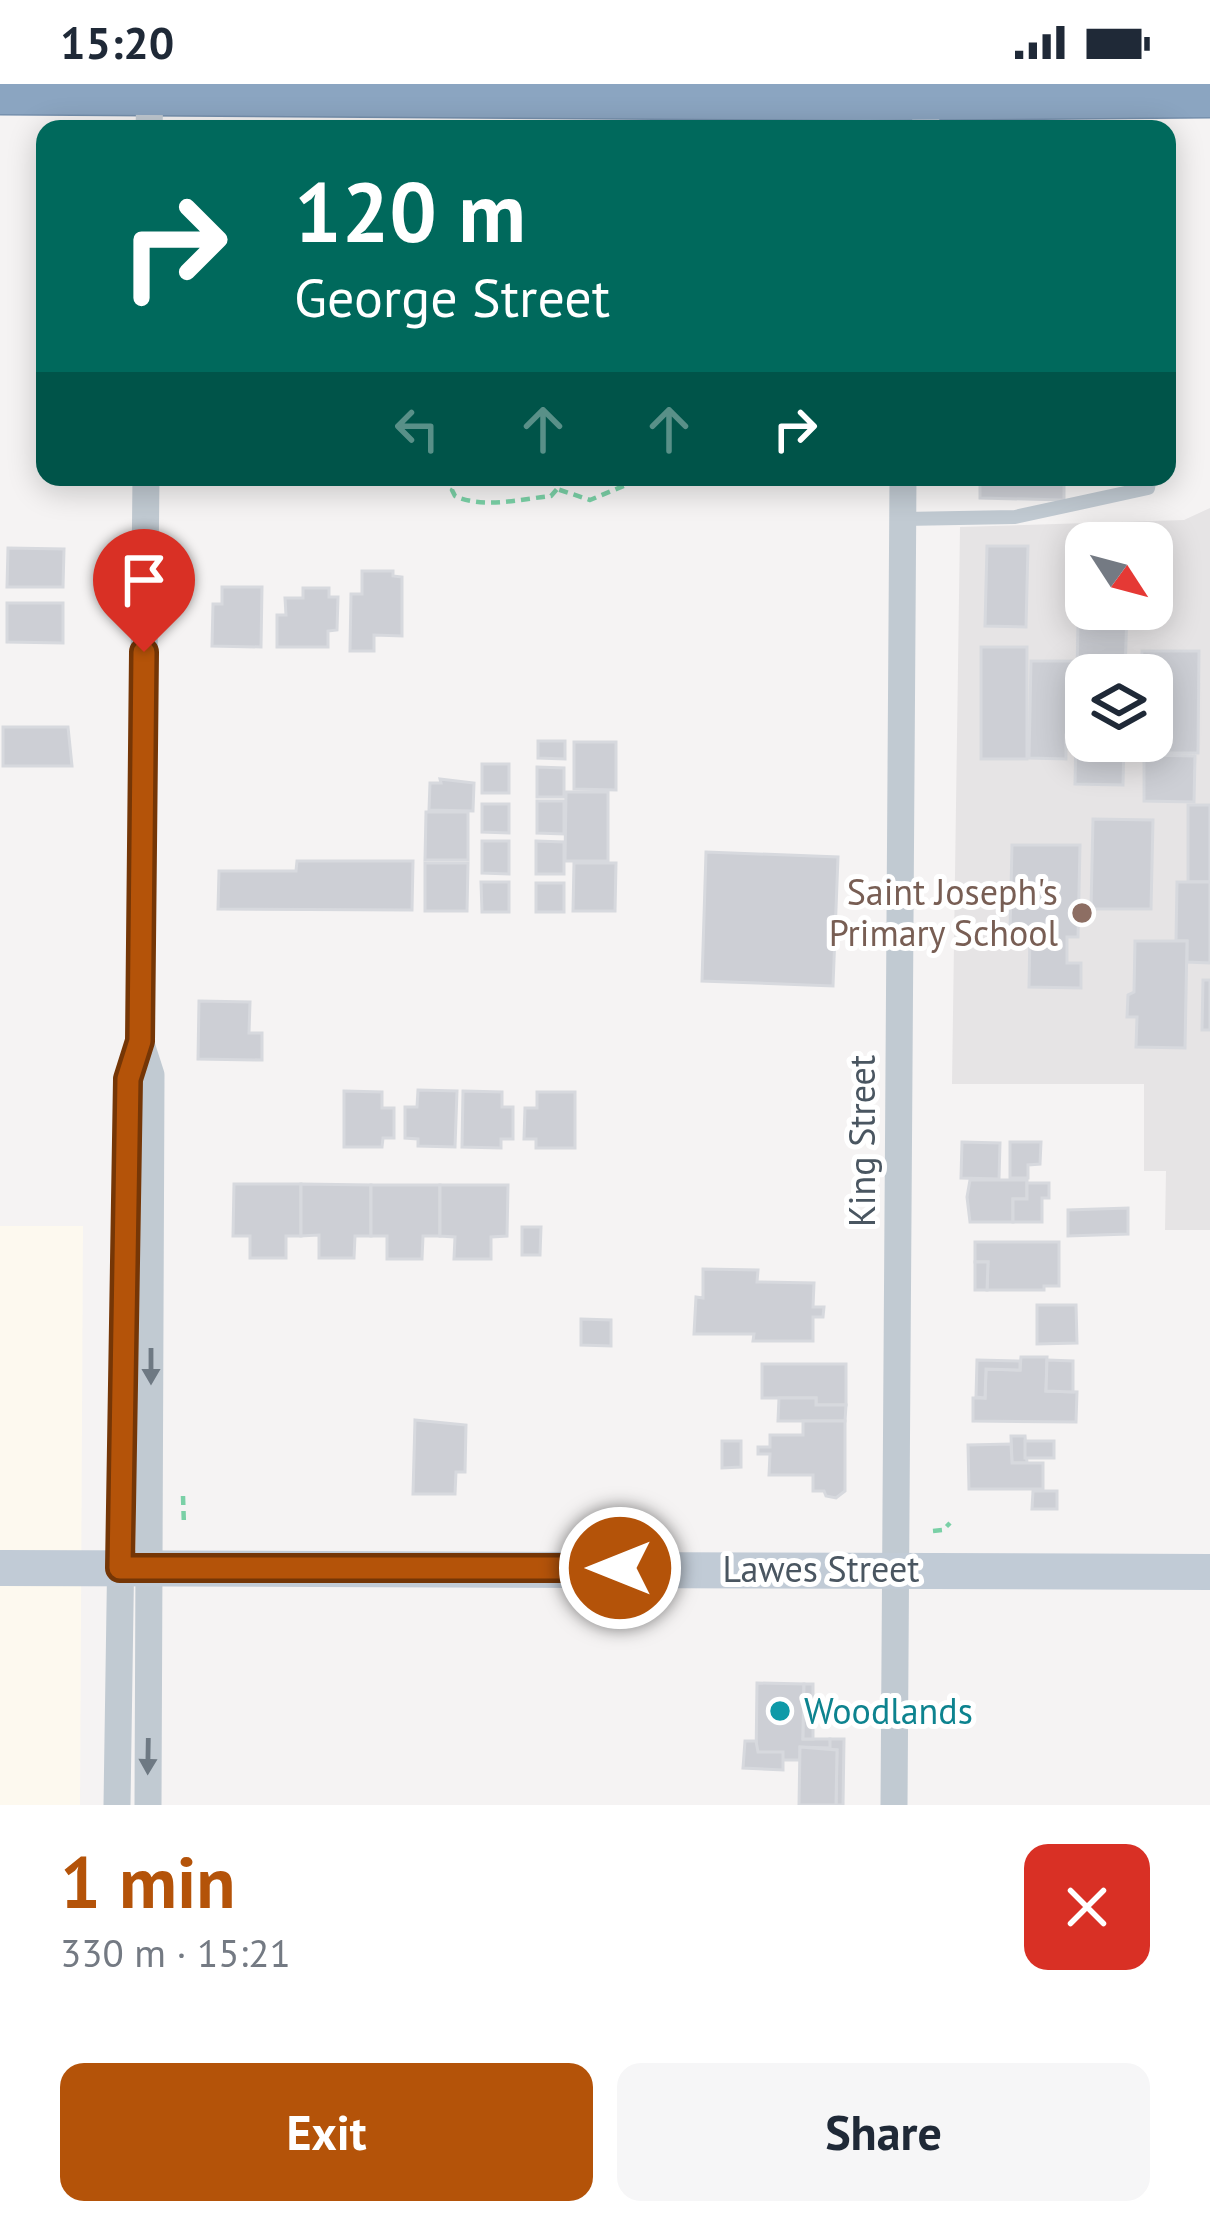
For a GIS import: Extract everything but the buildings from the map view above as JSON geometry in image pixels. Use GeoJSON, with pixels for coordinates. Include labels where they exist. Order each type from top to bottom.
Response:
{"type":"FeatureCollection","features":[{"type":"Feature","properties":{"kind":"highway"},"geometry":{"type":"LineString","coordinates":[[0,90],[150,110],[901,105],[1016,89],[1149,102],[1210,93]]}},
{"type":"Feature","properties":{"kind":"main road","name":"Lawes Street"},"geometry":{"type":"LineString","coordinates":[[0,1568],[1210,1572]]}},
{"type":"Feature","properties":{"kind":"street"},"geometry":{"type":"LineString","coordinates":[[146,486],[140,1041],[128,1079],[135,1568],[148,1805]]}},
{"type":"Feature","properties":{"kind":"street","name":"King Street"},"geometry":{"type":"LineString","coordinates":[[895,1805],[903,486]]}},
{"type":"Feature","properties":{"kind":"street"},"geometry":{"type":"LineString","coordinates":[[117,1805],[135,1568]]}},
{"type":"Feature","properties":{"kind":"lane"},"geometry":{"type":"LineString","coordinates":[[902,519],[1015,517],[1148,486]]}},
{"type":"Feature","properties":{"kind":"path"},"geometry":{"type":"LineString","coordinates":[[455,486],[455,496],[468,502],[551,496],[555,486]]}},
{"type":"Feature","properties":{"kind":"path"},"geometry":{"type":"LineString","coordinates":[[556,489],[590,500],[623,486]]}},
{"type":"Feature","properties":{"kind":"path"},"geometry":{"type":"LineString","coordinates":[[182,1496],[184,1526]]}},
{"type":"Feature","properties":{"kind":"path"},"geometry":{"type":"LineString","coordinates":[[933,1531],[950,1523]]}},
{"type":"Feature","properties":{"kind":"shaded area","name":"Saint Joseph's Primary School"},"geometry":{"type":"Polygon","coordinates":[[[1210,508],[1210,1230],[1165,1230],[1166,1171],[1144,1171],[1144,1084],[952,1084],[960,527],[1065,524],[1065,630],[1173,630],[1173,522],[1120,522],[1184,520],[1210,508]]]}},
{"type":"Feature","properties":{"kind":"shaded area"},"geometry":{"type":"Polygon","coordinates":[[[0,1226],[83,1226],[80,1805],[0,1805],[0,1226]]]}},
{"type":"Feature","properties":{"kind":"place","name":"Saint Joseph's Primary School"},"geometry":{"type":"Point","coordinates":[1082,913]}},
{"type":"Feature","properties":{"kind":"place","name":"Woodlands"},"geometry":{"type":"Point","coordinates":[780,1711]}},
{"type":"Feature","properties":{"kind":"route"},"geometry":{"type":"LineString","coordinates":[[144,652],[140,1041],[128,1079],[120,1568],[620,1568]]}}]}
